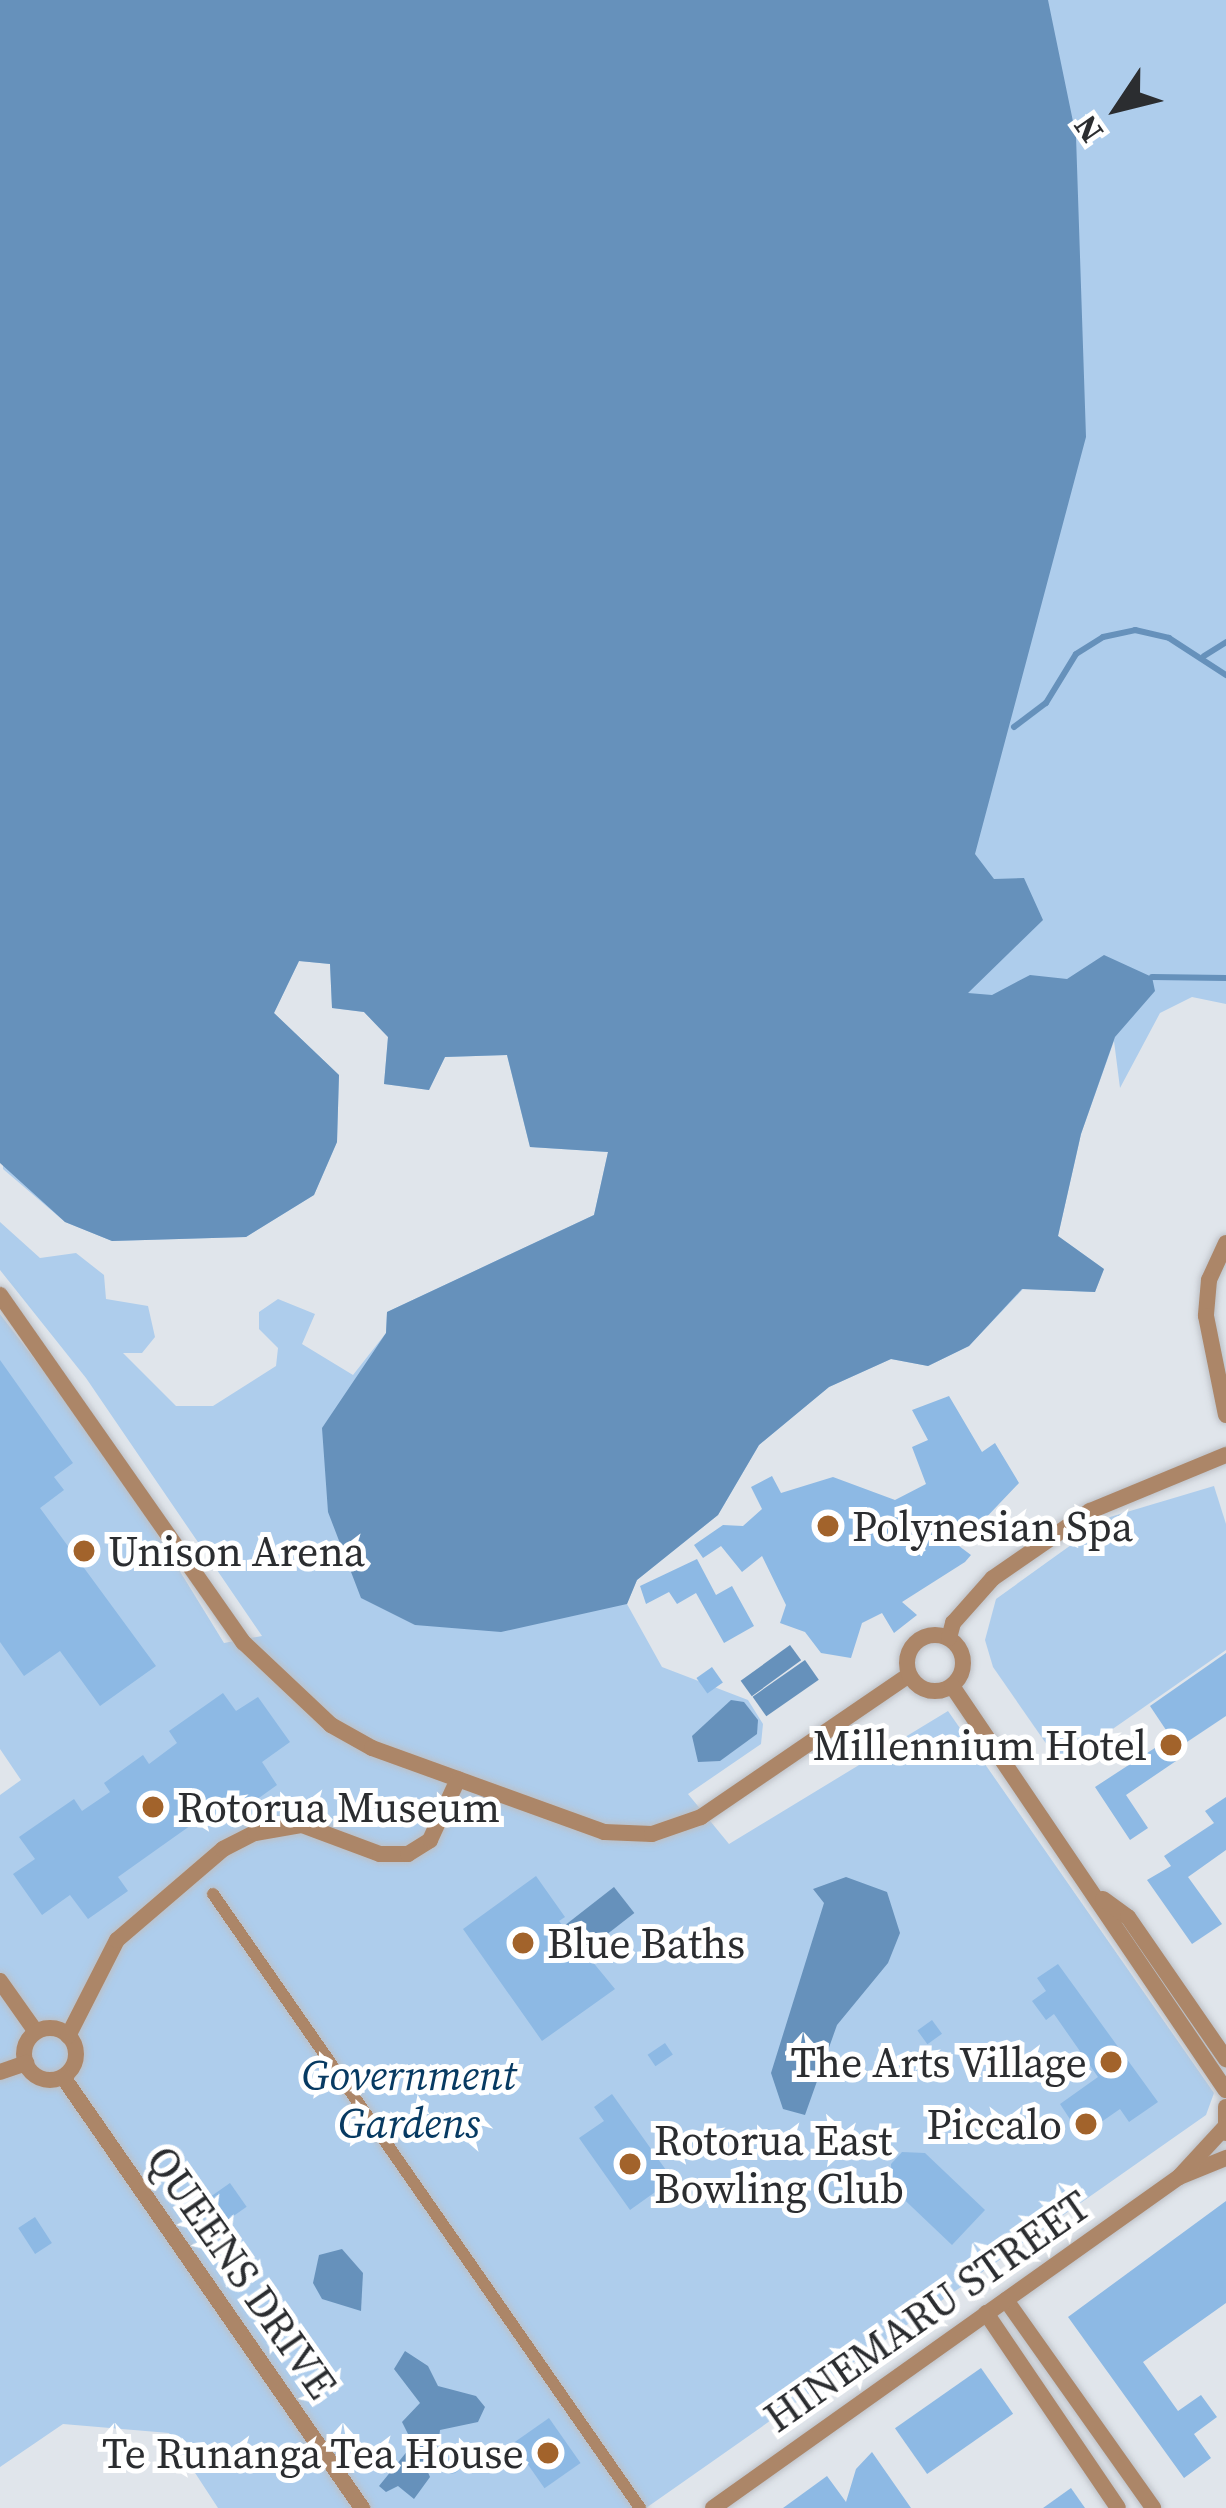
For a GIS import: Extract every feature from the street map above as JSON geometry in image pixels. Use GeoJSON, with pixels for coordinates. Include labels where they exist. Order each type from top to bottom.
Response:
{"type":"FeatureCollection","features":[{"type":"Feature","properties":{"kind":"street"},"geometry":{"type":"LineString","coordinates":[[1226,1243],[1206,1306],[1226,1415]]}},
{"type":"Feature","properties":{"kind":"street"},"geometry":{"type":"LineString","coordinates":[[0,1295],[254,1654],[343,1733],[604,1832],[674,1830],[909,1675]]}},
{"type":"Feature","properties":{"kind":"street"},"geometry":{"type":"LineString","coordinates":[[949,1638],[917,1640],[907,1656],[909,1675],[928,1691],[952,1686],[964,1664],[949,1638],[952,1623],[993,1578],[1090,1511],[1226,1456]]}},
{"type":"Feature","properties":{"kind":"street"},"geometry":{"type":"LineString","coordinates":[[952,1686],[1102,1898],[1112,1928],[1226,2090]]}},
{"type":"Feature","properties":{"kind":"street"},"geometry":{"type":"LineString","coordinates":[[26,2063],[41,2078],[63,2077],[76,2058],[68,2036],[117,1940],[223,1850],[255,1833],[302,1826],[380,1854],[408,1854],[435,1832],[458,1779]]}},
{"type":"Feature","properties":{"kind":"street"},"geometry":{"type":"LineString","coordinates":[[213,1894],[640,2508]]}},
{"type":"Feature","properties":{"kind":"street"},"geometry":{"type":"LineString","coordinates":[[1102,1898],[1128,1916],[1226,2059]]}},
{"type":"Feature","properties":{"kind":"street"},"geometry":{"type":"LineString","coordinates":[[0,1982],[36,2032],[68,2036]]}},
{"type":"Feature","properties":{"kind":"street"},"geometry":{"type":"LineString","coordinates":[[26,2063],[36,2032]]}},
{"type":"Feature","properties":{"kind":"street"},"geometry":{"type":"LineString","coordinates":[[0,2072],[26,2063]]}},
{"type":"Feature","properties":{"kind":"street","name":"QUEENS DRIVE"},"geometry":{"type":"LineString","coordinates":[[63,2077],[362,2508]]}},
{"type":"Feature","properties":{"kind":"street"},"geometry":{"type":"LineString","coordinates":[[1225,2131],[1226,2107]]}},
{"type":"Feature","properties":{"kind":"street","name":"HINEMARU STREET"},"geometry":{"type":"LineString","coordinates":[[709,2506],[1179,2177],[1225,2131]]}},
{"type":"Feature","properties":{"kind":"street","name":"HINEMARU STREET"},"geometry":{"type":"LineString","coordinates":[[1179,2177],[1226,2158]]}},
{"type":"Feature","properties":{"kind":"street"},"geometry":{"type":"LineString","coordinates":[[1006,2300],[1153,2508]]}},
{"type":"Feature","properties":{"kind":"street"},"geometry":{"type":"LineString","coordinates":[[986,2313],[1118,2508]]}},
{"type":"Feature","properties":{"kind":"green space","name":"Government Gardens"},"geometry":{"type":"Polygon","coordinates":[[[0,0],[1226,0],[1226,1004],[1192,997],[1160,1013],[1120,1088],[1114,1041],[1081,1134],[1058,1236],[1104,1269],[1095,1292],[1023,1289],[969,1346],[928,1366],[891,1359],[829,1387],[759,1445],[718,1515],[637,1580],[627,1604],[662,1667],[748,1700],[763,1724],[761,1744],[688,1794],[729,1844],[948,1711],[1214,2093],[1206,2115],[646,2508],[218,2508],[169,2433],[63,2424],[0,2467],[0,1795],[21,1780],[0,1749],[0,1314],[111,1459],[224,1643],[262,1636],[86,1378],[0,1270],[0,1222],[40,1258],[76,1253],[104,1275],[106,1299],[148,1306],[155,1337],[142,1353],[123,1353],[176,1406],[213,1406],[276,1366],[278,1348],[259,1329],[259,1312],[278,1299],[315,1314],[302,1344],[353,1375],[386,1333],[387,1312],[594,1215],[608,1152],[530,1147],[507,1055],[445,1057],[429,1090],[384,1084],[388,1037],[364,1012],[332,1008],[330,964],[299,961],[274,1013],[339,1075],[337,1142],[314,1195],[246,1237],[112,1241],[65,1222],[3,1169],[0,0]]]}},
{"type":"Feature","properties":{"kind":"green space"},"geometry":{"type":"Polygon","coordinates":[[[1214,1486],[1226,1524],[1226,1650],[1061,1765],[993,1667],[985,1640],[996,1599],[1110,1517],[1214,1486]]]}},
{"type":"Feature","properties":{"kind":"shaded area"},"geometry":{"type":"Polygon","coordinates":[[[0,0],[1048,0],[1076,136],[1086,437],[975,854],[994,879],[1024,878],[1043,920],[968,993],[992,995],[1030,975],[1067,979],[1104,955],[1152,977],[1155,991],[1115,1037],[1081,1134],[1058,1236],[1104,1269],[1095,1292],[1022,1289],[969,1346],[928,1366],[891,1359],[829,1387],[759,1445],[718,1515],[637,1580],[627,1604],[501,1632],[415,1625],[361,1598],[328,1512],[322,1428],[386,1333],[387,1312],[594,1215],[608,1152],[530,1147],[507,1055],[445,1057],[429,1090],[384,1084],[388,1037],[364,1012],[332,1008],[330,964],[299,961],[274,1013],[339,1075],[337,1142],[314,1195],[246,1237],[112,1241],[65,1222],[0,1163],[0,0]]]}},
{"type":"Feature","properties":{"kind":"shaded area"},"geometry":{"type":"Polygon","coordinates":[[[790,1645],[801,1660],[752,1696],[741,1681],[790,1645]]]}},
{"type":"Feature","properties":{"kind":"shaded area"},"geometry":{"type":"Polygon","coordinates":[[[805,1660],[819,1680],[766,1716],[753,1697],[805,1660]]]}},
{"type":"Feature","properties":{"kind":"shaded area"},"geometry":{"type":"Polygon","coordinates":[[[731,1700],[744,1702],[758,1720],[757,1734],[720,1761],[698,1762],[692,1736],[731,1700]]]}},
{"type":"Feature","properties":{"kind":"shaded area"},"geometry":{"type":"Polygon","coordinates":[[[846,1877],[887,1892],[900,1933],[888,1963],[837,2025],[805,2115],[783,2109],[771,2073],[824,1903],[813,1889],[846,1877]]]}},
{"type":"Feature","properties":{"kind":"shaded area"},"geometry":{"type":"Polygon","coordinates":[[[614,1887],[634,1913],[586,1951],[566,1925],[614,1887]]]}},
{"type":"Feature","properties":{"kind":"shaded area"},"geometry":{"type":"Polygon","coordinates":[[[342,2249],[363,2273],[361,2311],[322,2299],[313,2283],[319,2255],[342,2249]]]}},
{"type":"Feature","properties":{"kind":"shaded area"},"geometry":{"type":"Polygon","coordinates":[[[405,2351],[428,2366],[438,2386],[476,2396],[485,2407],[478,2422],[440,2430],[438,2447],[423,2461],[430,2477],[414,2499],[398,2486],[386,2492],[379,2486],[413,2444],[402,2422],[420,2403],[394,2369],[405,2351]]]}},
{"type":"Feature","properties":{"kind":"building"},"geometry":{"type":"Polygon","coordinates":[[[0,1360],[73,1463],[54,1477],[64,1490],[40,1508],[156,1666],[100,1706],[60,1651],[24,1676],[0,1642],[0,1360]]]}},
{"type":"Feature","properties":{"kind":"building","name":"Polynesian Spa"},"geometry":{"type":"Polygon","coordinates":[[[949,1396],[982,1452],[995,1443],[1019,1483],[959,1546],[971,1555],[965,1562],[902,1602],[917,1615],[894,1633],[882,1613],[862,1623],[851,1658],[821,1653],[805,1632],[780,1623],[786,1605],[762,1556],[742,1572],[721,1546],[703,1558],[694,1545],[723,1525],[743,1526],[762,1509],[751,1487],[772,1476],[781,1493],[833,1477],[895,1500],[926,1484],[912,1447],[928,1440],[912,1410],[949,1396]]]}},
{"type":"Feature","properties":{"kind":"building"},"geometry":{"type":"Polygon","coordinates":[[[697,1559],[716,1595],[732,1586],[754,1626],[724,1643],[696,1593],[677,1604],[669,1592],[646,1604],[640,1586],[697,1559]]]}},
{"type":"Feature","properties":{"kind":"building"},"geometry":{"type":"Polygon","coordinates":[[[1226,1653],[1226,1716],[1178,1748],[1150,1706],[1226,1653]]]}},
{"type":"Feature","properties":{"kind":"building"},"geometry":{"type":"Polygon","coordinates":[[[712,1667],[723,1683],[707,1693],[696,1678],[712,1667]]]}},
{"type":"Feature","properties":{"kind":"building","name":"Rotorua Museum"},"geometry":{"type":"Polygon","coordinates":[[[223,1693],[236,1711],[258,1697],[290,1742],[262,1762],[277,1785],[238,1813],[228,1799],[163,1845],[118,1877],[128,1891],[88,1919],[70,1895],[42,1915],[13,1874],[35,1859],[19,1837],[74,1799],[82,1811],[110,1792],[104,1783],[143,1755],[149,1764],[177,1743],[169,1731],[223,1693]]]}},
{"type":"Feature","properties":{"kind":"building"},"geometry":{"type":"Polygon","coordinates":[[[1164,1742],[1176,1761],[1126,1795],[1148,1828],[1130,1840],[1095,1787],[1164,1742]]]}},
{"type":"Feature","properties":{"kind":"building","name":"Millennium Hotel"},"geometry":{"type":"Polygon","coordinates":[[[1226,1797],[1226,1850],[1188,1877],[1222,1924],[1192,1944],[1147,1880],[1171,1866],[1164,1856],[1214,1823],[1205,1811],[1226,1797]]]}},
{"type":"Feature","properties":{"kind":"building","name":"Blue Baths"},"geometry":{"type":"Polygon","coordinates":[[[536,1876],[565,1917],[559,1921],[615,1989],[542,2041],[463,1929],[536,1876]]]}},
{"type":"Feature","properties":{"kind":"building"},"geometry":{"type":"Polygon","coordinates":[[[1058,1964],[1158,2102],[1129,2122],[1120,2109],[1081,2136],[1060,2104],[1098,2077],[1054,2014],[1046,2020],[1032,2001],[1046,1991],[1037,1978],[1058,1964]]]}},
{"type":"Feature","properties":{"kind":"building"},"geometry":{"type":"Polygon","coordinates":[[[932,2020],[942,2034],[927,2044],[917,2031],[932,2020]]]}},
{"type":"Feature","properties":{"kind":"building"},"geometry":{"type":"Polygon","coordinates":[[[665,2043],[673,2055],[655,2066],[648,2055],[665,2043]]]}},
{"type":"Feature","properties":{"kind":"building","name":"Rotorua East Bowling Club"},"geometry":{"type":"Polygon","coordinates":[[[612,2094],[683,2194],[668,2204],[658,2190],[630,2210],[579,2138],[604,2121],[594,2107],[612,2094]]]}},
{"type":"Feature","properties":{"kind":"building"},"geometry":{"type":"Polygon","coordinates":[[[902,2152],[925,2153],[985,2210],[952,2245],[892,2188],[891,2164],[902,2152]]]}},
{"type":"Feature","properties":{"kind":"building"},"geometry":{"type":"Polygon","coordinates":[[[230,2183],[247,2207],[217,2227],[201,2204],[230,2183]]]}},
{"type":"Feature","properties":{"kind":"building"},"geometry":{"type":"Polygon","coordinates":[[[1226,2201],[1226,2303],[1143,2362],[1178,2411],[1201,2395],[1217,2417],[1194,2434],[1211,2458],[1184,2478],[1068,2317],[1226,2201]]]}},
{"type":"Feature","properties":{"kind":"building"},"geometry":{"type":"Polygon","coordinates":[[[35,2217],[52,2243],[35,2254],[18,2228],[35,2217]]]}},
{"type":"Feature","properties":{"kind":"building"},"geometry":{"type":"Polygon","coordinates":[[[981,2368],[1013,2414],[927,2474],[895,2428],[981,2368]]]}},
{"type":"Feature","properties":{"kind":"building","name":"Te Runanga Tea House"},"geometry":{"type":"Polygon","coordinates":[[[549,2418],[581,2463],[545,2488],[513,2443],[549,2418]]]}},
{"type":"Feature","properties":{"kind":"building"},"geometry":{"type":"Polygon","coordinates":[[[872,2452],[911,2508],[783,2508],[827,2476],[846,2502],[856,2469],[872,2452]]]}},
{"type":"Feature","properties":{"kind":"building"},"geometry":{"type":"Polygon","coordinates":[[[451,2454],[461,2464],[451,2474],[441,2464],[451,2454]]]}},
{"type":"Feature","properties":{"kind":"building"},"geometry":{"type":"Polygon","coordinates":[[[1071,2488],[1085,2508],[1043,2508],[1071,2488]]]}},
{"type":"Feature","properties":{"kind":"waterway"},"geometry":{"type":"LineString","coordinates":[[1014,727],[1046,703],[1076,654],[1103,637],[1135,630],[1169,638],[1226,675]]}},
{"type":"Feature","properties":{"kind":"waterway"},"geometry":{"type":"LineString","coordinates":[[1204,656],[1226,642]]}},
{"type":"Feature","properties":{"kind":"waterway"},"geometry":{"type":"LineString","coordinates":[[1152,977],[1226,978]]}},
{"type":"Feature","properties":{"kind":"place","name":"Polynesian Spa"},"geometry":{"type":"Point","coordinates":[828,1526]}},
{"type":"Feature","properties":{"kind":"place","name":"Unison Arena"},"geometry":{"type":"Point","coordinates":[84,1551]}},
{"type":"Feature","properties":{"kind":"place","name":"Millennium Hotel"},"geometry":{"type":"Point","coordinates":[1171,1745]}},
{"type":"Feature","properties":{"kind":"place","name":"Rotorua Museum"},"geometry":{"type":"Point","coordinates":[153,1807]}},
{"type":"Feature","properties":{"kind":"place","name":"Blue Baths"},"geometry":{"type":"Point","coordinates":[523,1943]}},
{"type":"Feature","properties":{"kind":"place","name":"The Arts Village"},"geometry":{"type":"Point","coordinates":[1111,2062]}},
{"type":"Feature","properties":{"kind":"place","name":"Piccalo"},"geometry":{"type":"Point","coordinates":[1086,2124]}},
{"type":"Feature","properties":{"kind":"place","name":"Rotorua East Bowling Club"},"geometry":{"type":"Point","coordinates":[630,2164]}},
{"type":"Feature","properties":{"kind":"place","name":"Te Runanga Tea House"},"geometry":{"type":"Point","coordinates":[548,2453]}}]}
